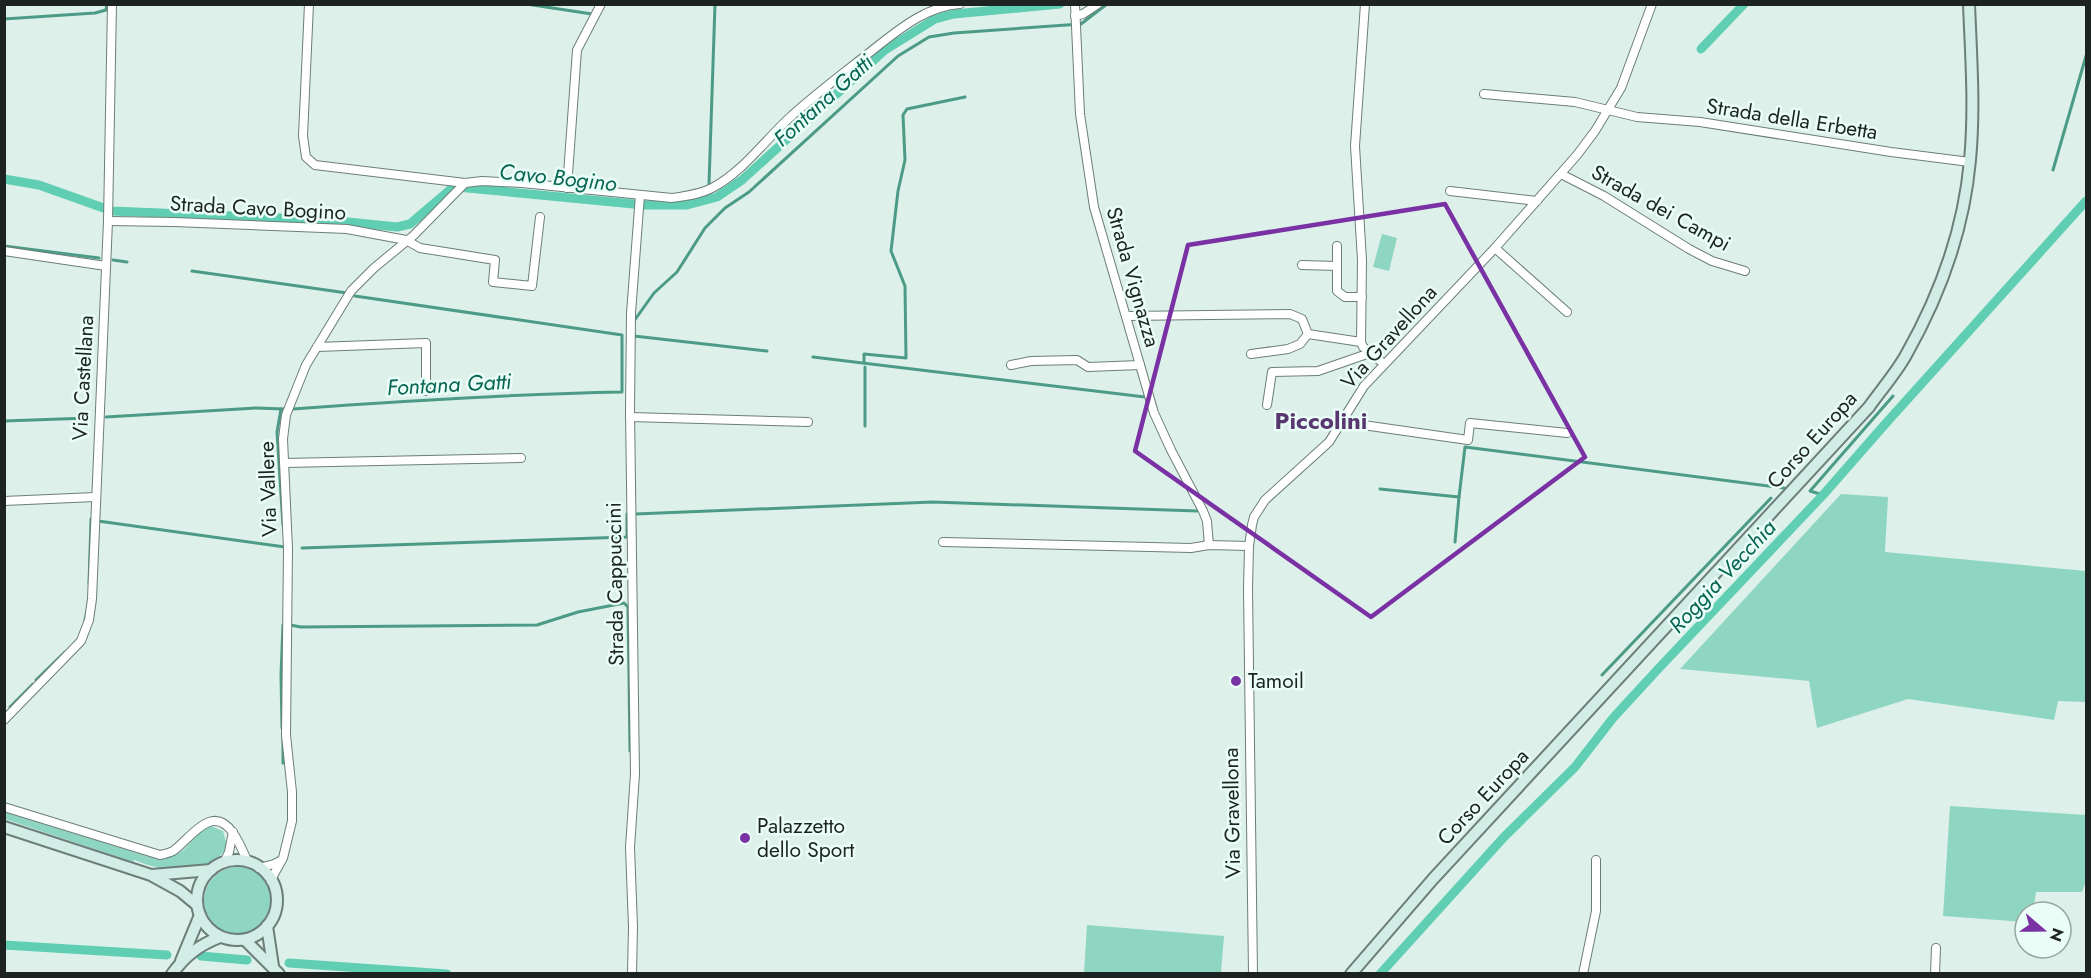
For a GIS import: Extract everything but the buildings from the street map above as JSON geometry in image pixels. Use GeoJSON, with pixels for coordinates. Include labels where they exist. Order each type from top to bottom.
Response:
{"type":"FeatureCollection","features":[{"type":"Feature","properties":{"kind":"main road","name":"Corso Europa"},"geometry":{"type":"LineString","coordinates":[[1352,974],[1433,879],[1869,407],[1905,357],[1931,307],[1949,261],[1962,209],[1970,162],[1973,109],[1969,4]]}},
{"type":"Feature","properties":{"kind":"main road"},"geometry":{"type":"LineString","coordinates":[[4,827],[152,875],[180,891],[198,910],[208,928],[220,937],[245,940],[257,935],[267,926],[273,916],[276,892],[272,881],[259,868],[248,862],[224,863],[211,870],[152,875]]}},
{"type":"Feature","properties":{"kind":"main road"},"geometry":{"type":"LineString","coordinates":[[181,961],[198,910],[200,886],[211,870]]}},
{"type":"Feature","properties":{"kind":"main road"},"geometry":{"type":"LineString","coordinates":[[267,926],[276,970]]}},
{"type":"Feature","properties":{"kind":"main road"},"geometry":{"type":"LineString","coordinates":[[172,974],[181,961],[203,943],[220,937]]}},
{"type":"Feature","properties":{"kind":"main road"},"geometry":{"type":"LineString","coordinates":[[245,940],[276,970]]}},
{"type":"Feature","properties":{"kind":"street","name":"Via Castellana"},"geometry":{"type":"LineString","coordinates":[[4,720],[81,641],[89,620],[92,599],[108,219],[112,4]]}},
{"type":"Feature","properties":{"kind":"street"},"geometry":{"type":"LineString","coordinates":[[309,4],[303,136],[304,151],[309,162],[324,167],[465,183],[502,182],[672,198],[696,195],[713,188],[735,171],[788,119],[836,77],[894,33],[918,17],[946,5],[960,4]]}},
{"type":"Feature","properties":{"kind":"street"},"geometry":{"type":"LineString","coordinates":[[567,188],[577,50],[601,4]]}},
{"type":"Feature","properties":{"kind":"street"},"geometry":{"type":"LineString","coordinates":[[1076,22],[1098,4]]}},
{"type":"Feature","properties":{"kind":"street"},"geometry":{"type":"LineString","coordinates":[[1365,4],[1355,146],[1362,297],[1361,342],[1363,347],[1384,364]]}},
{"type":"Feature","properties":{"kind":"street","name":"Via Gravellona"},"geometry":{"type":"LineString","coordinates":[[1253,974],[1249,546],[1254,517],[1265,500],[1329,442],[1364,386],[1495,248],[1561,174],[1595,131],[1610,109],[1634,56],[1652,4]]}},
{"type":"Feature","properties":{"kind":"street","name":"Strada Vignazza"},"geometry":{"type":"LineString","coordinates":[[1075,6],[1080,114],[1094,207],[1154,412],[1203,511],[1209,545]]}},
{"type":"Feature","properties":{"kind":"street","name":"Strada della Erbetta"},"geometry":{"type":"LineString","coordinates":[[1484,94],[1575,102],[1637,117],[1700,122],[1970,162]]}},
{"type":"Feature","properties":{"kind":"street","name":"Strada dei Campi"},"geometry":{"type":"LineString","coordinates":[[1561,174],[1604,196],[1696,253],[1712,261],[1745,271]]}},
{"type":"Feature","properties":{"kind":"street","name":"Via Vallere"},"geometry":{"type":"LineString","coordinates":[[272,881],[283,858],[292,821],[292,792],[286,735],[288,549],[284,439],[286,416],[306,365],[351,291],[406,240],[414,236],[465,183]]}},
{"type":"Feature","properties":{"kind":"street"},"geometry":{"type":"LineString","coordinates":[[1450,191],[1537,201]]}},
{"type":"Feature","properties":{"kind":"street","name":"Strada Cappuccini"},"geometry":{"type":"LineString","coordinates":[[632,974],[630,847],[635,774],[630,417],[631,313],[640,195]]}},
{"type":"Feature","properties":{"kind":"street","name":"Strada Cavo Bogino"},"geometry":{"type":"LineString","coordinates":[[108,219],[347,229],[406,240],[420,248],[495,260],[493,282],[532,286],[540,217]]}},
{"type":"Feature","properties":{"kind":"street"},"geometry":{"type":"LineString","coordinates":[[1337,246],[1337,291],[1345,297],[1362,297]]}},
{"type":"Feature","properties":{"kind":"street"},"geometry":{"type":"LineString","coordinates":[[1495,248],[1567,312]]}},
{"type":"Feature","properties":{"kind":"street"},"geometry":{"type":"LineString","coordinates":[[4,251],[106,266]]}},
{"type":"Feature","properties":{"kind":"street"},"geometry":{"type":"LineString","coordinates":[[1302,265],[1337,266]]}},
{"type":"Feature","properties":{"kind":"street"},"geometry":{"type":"LineString","coordinates":[[1126,316],[1290,314],[1302,319],[1308,334]]}},
{"type":"Feature","properties":{"kind":"street"},"geometry":{"type":"LineString","coordinates":[[1308,334],[1361,342]]}},
{"type":"Feature","properties":{"kind":"street"},"geometry":{"type":"LineString","coordinates":[[1251,354],[1288,349],[1300,344],[1308,334]]}},
{"type":"Feature","properties":{"kind":"street"},"geometry":{"type":"LineString","coordinates":[[317,347],[426,343],[426,391]]}},
{"type":"Feature","properties":{"kind":"street"},"geometry":{"type":"LineString","coordinates":[[1267,405],[1272,372],[1318,372],[1370,353]]}},
{"type":"Feature","properties":{"kind":"street"},"geometry":{"type":"LineString","coordinates":[[1011,365],[1031,360],[1077,360],[1088,367],[1140,365]]}},
{"type":"Feature","properties":{"kind":"street"},"geometry":{"type":"LineString","coordinates":[[630,417],[808,422]]}},
{"type":"Feature","properties":{"kind":"street"},"geometry":{"type":"LineString","coordinates":[[1342,422],[1467,440],[1470,423],[1567,433]]}},
{"type":"Feature","properties":{"kind":"street"},"geometry":{"type":"LineString","coordinates":[[284,463],[521,458]]}},
{"type":"Feature","properties":{"kind":"street"},"geometry":{"type":"LineString","coordinates":[[4,501],[95,497]]}},
{"type":"Feature","properties":{"kind":"street"},"geometry":{"type":"LineString","coordinates":[[943,542],[1191,548],[1209,545],[1249,546]]}},
{"type":"Feature","properties":{"kind":"street"},"geometry":{"type":"LineString","coordinates":[[4,807],[160,855],[170,853],[199,826],[211,821],[220,822],[233,832],[248,862]]}},
{"type":"Feature","properties":{"kind":"street"},"geometry":{"type":"LineString","coordinates":[[224,863],[233,832]]}},
{"type":"Feature","properties":{"kind":"street"},"geometry":{"type":"LineString","coordinates":[[259,868],[274,864],[283,858]]}},
{"type":"Feature","properties":{"kind":"street"},"geometry":{"type":"LineString","coordinates":[[1583,974],[1596,910],[1596,860]]}},
{"type":"Feature","properties":{"kind":"street"},"geometry":{"type":"LineString","coordinates":[[1935,974],[1936,948]]}},
{"type":"Feature","properties":{"kind":"highlighted area"},"geometry":{"type":"Polygon","coordinates":[[[1445,204],[1585,457],[1371,617],[1135,451],[1188,245],[1445,204]]]}},
{"type":"Feature","properties":{"kind":"green space"},"geometry":{"type":"Polygon","coordinates":[[[1382,234],[1397,238],[1389,271],[1373,267],[1382,234]]]}},
{"type":"Feature","properties":{"kind":"green space"},"geometry":{"type":"Polygon","coordinates":[[[1841,494],[1888,497],[1885,552],[2086,571],[2086,702],[2058,701],[2054,720],[1908,699],[1817,728],[1809,681],[1680,669],[1841,494]]]}},
{"type":"Feature","properties":{"kind":"green space"},"geometry":{"type":"Polygon","coordinates":[[[1950,806],[2086,815],[2086,881],[2082,892],[2036,892],[2035,900],[2013,900],[2013,921],[1943,916],[1950,806]]]}},
{"type":"Feature","properties":{"kind":"green space"},"geometry":{"type":"Polygon","coordinates":[[[5,812],[150,857],[173,856],[211,826],[223,831],[227,846],[217,858],[202,866],[184,869],[163,868],[134,860],[133,862],[5,819],[5,812]]]}},
{"type":"Feature","properties":{"kind":"green space"},"geometry":{"type":"Polygon","coordinates":[[[238,867],[251,870],[262,877],[269,888],[272,901],[269,914],[262,925],[251,932],[238,935],[225,932],[214,925],[207,914],[204,901],[207,888],[214,877],[225,870],[238,867]]]}},
{"type":"Feature","properties":{"kind":"green space"},"geometry":{"type":"Polygon","coordinates":[[[1087,925],[1224,936],[1221,973],[1084,973],[1087,925]]]}},
{"type":"Feature","properties":{"kind":"waterway"},"geometry":{"type":"LineString","coordinates":[[4,19],[95,13],[106,10],[107,4]]}},
{"type":"Feature","properties":{"kind":"waterway"},"geometry":{"type":"LineString","coordinates":[[526,4],[592,14]]}},
{"type":"Feature","properties":{"kind":"waterway"},"geometry":{"type":"LineString","coordinates":[[709,184],[715,4]]}},
{"type":"Feature","properties":{"kind":"waterway","name":"Cavo Bogino"},"geometry":{"type":"LineString","coordinates":[[4,179],[39,185],[112,211],[328,220],[397,227],[410,224],[451,189],[457,187],[644,205],[687,205],[717,197],[742,180],[885,50],[935,19],[954,14],[1060,4]]}},
{"type":"Feature","properties":{"kind":"waterway","name":"Fontana Gatti"},"geometry":{"type":"LineString","coordinates":[[634,321],[654,293],[677,272],[705,228],[725,208],[749,192],[898,56],[929,37],[954,33],[1081,24],[1107,4]]}},
{"type":"Feature","properties":{"kind":"waterway"},"geometry":{"type":"LineString","coordinates":[[1701,49],[1744,4]]}},
{"type":"Feature","properties":{"kind":"waterway"},"geometry":{"type":"LineString","coordinates":[[2053,170],[2086,56]]}},
{"type":"Feature","properties":{"kind":"waterway"},"geometry":{"type":"LineString","coordinates":[[864,362],[864,354],[906,358],[905,286],[891,251],[898,191],[905,160],[903,115],[907,109],[965,97]]}},
{"type":"Feature","properties":{"kind":"waterway","name":"Roggia Vecchia"},"geometry":{"type":"LineString","coordinates":[[1380,974],[1504,837],[1575,767],[1613,718],[1823,495],[2086,201]]}},
{"type":"Feature","properties":{"kind":"waterway"},"geometry":{"type":"LineString","coordinates":[[4,246],[99,258]]}},
{"type":"Feature","properties":{"kind":"waterway"},"geometry":{"type":"LineString","coordinates":[[113,260],[127,262]]}},
{"type":"Feature","properties":{"kind":"waterway"},"geometry":{"type":"LineString","coordinates":[[192,271],[347,293]]}},
{"type":"Feature","properties":{"kind":"waterway","name":"Fontana Gatti"},"geometry":{"type":"LineString","coordinates":[[293,409],[458,398],[622,392],[622,335],[355,296]]}},
{"type":"Feature","properties":{"kind":"waterway"},"geometry":{"type":"LineString","coordinates":[[634,333],[634,336],[767,351]]}},
{"type":"Feature","properties":{"kind":"waterway"},"geometry":{"type":"LineString","coordinates":[[813,357],[1145,397]]}},
{"type":"Feature","properties":{"kind":"waterway"},"geometry":{"type":"LineString","coordinates":[[865,367],[865,426]]}},
{"type":"Feature","properties":{"kind":"waterway"},"geometry":{"type":"LineString","coordinates":[[1823,495],[1810,491],[1893,396]]}},
{"type":"Feature","properties":{"kind":"waterway","name":"Fontana Gatti"},"geometry":{"type":"LineString","coordinates":[[106,417],[256,408],[284,409]]}},
{"type":"Feature","properties":{"kind":"waterway"},"geometry":{"type":"LineString","coordinates":[[281,409],[277,432],[283,525]]}},
{"type":"Feature","properties":{"kind":"waterway","name":"Fontana Gatti"},"geometry":{"type":"LineString","coordinates":[[4,421],[89,418]]}},
{"type":"Feature","properties":{"kind":"waterway"},"geometry":{"type":"LineString","coordinates":[[1380,489],[1459,497],[1465,447],[1784,488]]}},
{"type":"Feature","properties":{"kind":"waterway"},"geometry":{"type":"LineString","coordinates":[[1455,542],[1459,497]]}},
{"type":"Feature","properties":{"kind":"waterway"},"geometry":{"type":"LineString","coordinates":[[1602,675],[1771,498]]}},
{"type":"Feature","properties":{"kind":"waterway"},"geometry":{"type":"LineString","coordinates":[[635,514],[933,502],[1197,511]]}},
{"type":"Feature","properties":{"kind":"waterway"},"geometry":{"type":"LineString","coordinates":[[302,548],[627,537],[627,514]]}},
{"type":"Feature","properties":{"kind":"waterway"},"geometry":{"type":"LineString","coordinates":[[89,583],[91,519]]}},
{"type":"Feature","properties":{"kind":"waterway"},"geometry":{"type":"LineString","coordinates":[[98,521],[285,547]]}},
{"type":"Feature","properties":{"kind":"waterway"},"geometry":{"type":"LineString","coordinates":[[290,625],[301,627],[537,625],[578,612],[624,603],[628,607],[630,751]]}},
{"type":"Feature","properties":{"kind":"waterway"},"geometry":{"type":"LineString","coordinates":[[84,625],[87,611]]}},
{"type":"Feature","properties":{"kind":"waterway"},"geometry":{"type":"LineString","coordinates":[[282,728],[283,625]]}},
{"type":"Feature","properties":{"kind":"waterway"},"geometry":{"type":"LineString","coordinates":[[36,680],[65,652]]}},
{"type":"Feature","properties":{"kind":"waterway"},"geometry":{"type":"LineString","coordinates":[[10,707],[33,684]]}},
{"type":"Feature","properties":{"kind":"waterway"},"geometry":{"type":"LineString","coordinates":[[283,738],[283,763]]}},
{"type":"Feature","properties":{"kind":"waterway"},"geometry":{"type":"LineString","coordinates":[[4,945],[167,955]]}},
{"type":"Feature","properties":{"kind":"waterway"},"geometry":{"type":"LineString","coordinates":[[201,956],[247,960]]}},
{"type":"Feature","properties":{"kind":"waterway"},"geometry":{"type":"LineString","coordinates":[[289,963],[447,974]]}},
{"type":"Feature","properties":{"kind":"place","name":"Tamoil"},"geometry":{"type":"Point","coordinates":[1236,681]}},
{"type":"Feature","properties":{"kind":"place","name":"Palazzetto dello Sport"},"geometry":{"type":"Point","coordinates":[745,838]}},
{"type":"Feature","properties":{"kind":"district","name":"Piccolini"},"geometry":{"type":"Point","coordinates":[1321,420]}}]}
